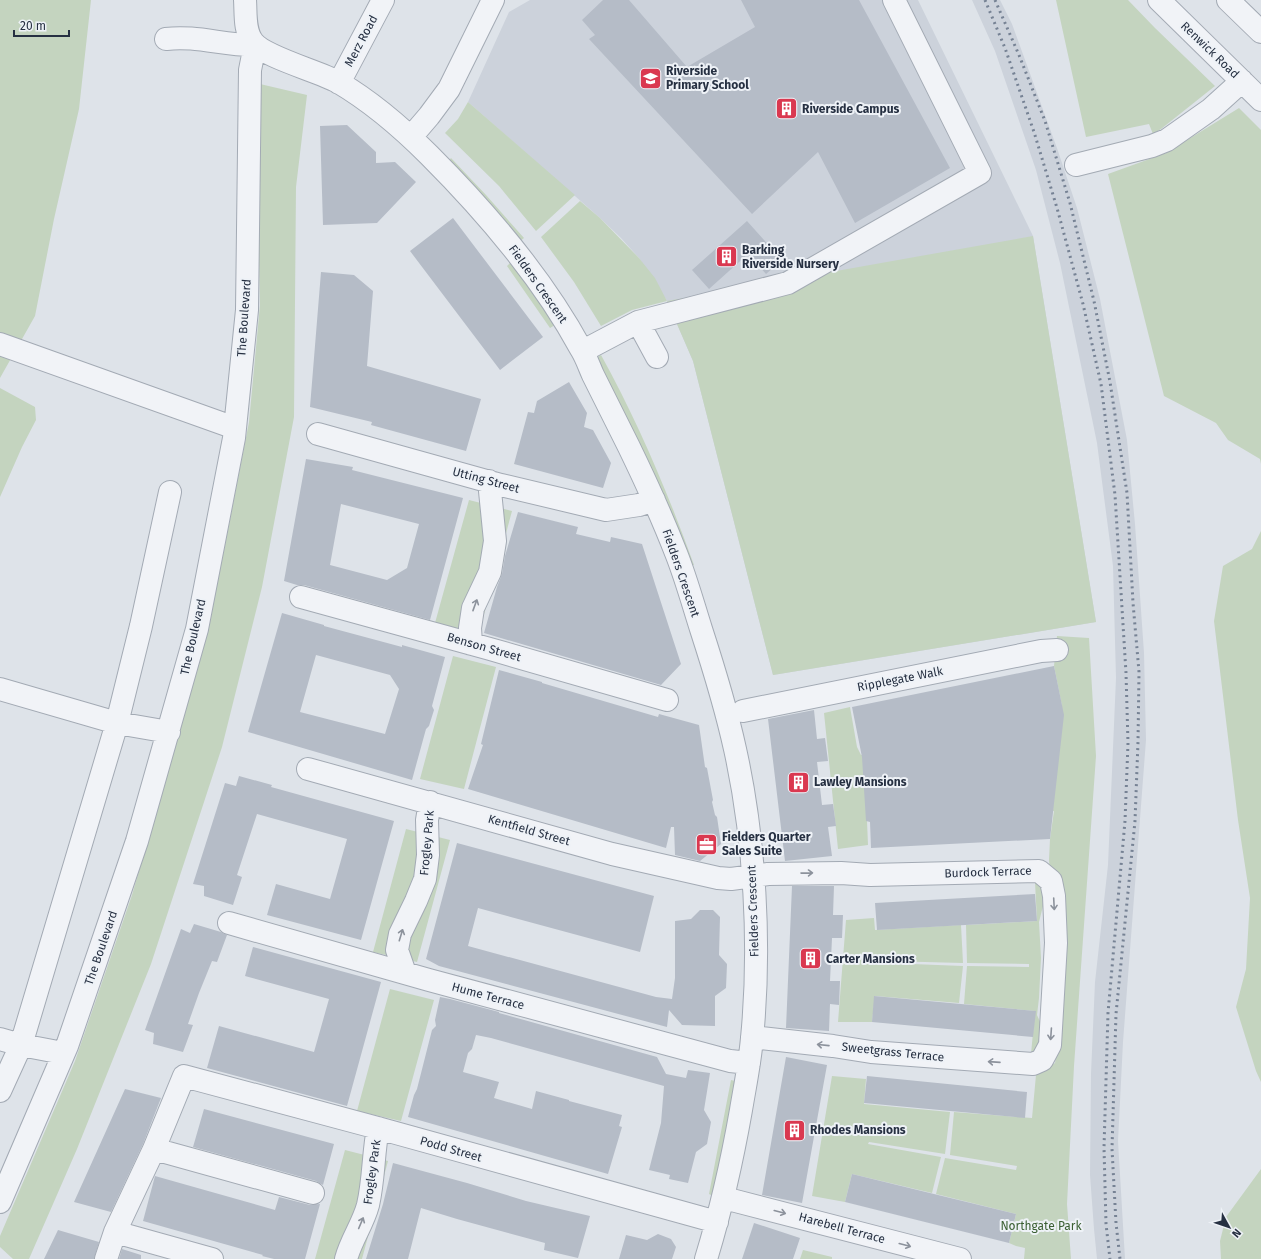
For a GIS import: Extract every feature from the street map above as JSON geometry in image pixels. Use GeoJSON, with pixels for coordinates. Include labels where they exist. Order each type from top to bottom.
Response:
{"type":"FeatureCollection","features":[{"type":"Feature","properties":{"kind":"street"},"geometry":{"type":"LineString","coordinates":[[245,0],[246,22],[251,40],[255,45]]}},
{"type":"Feature","properties":{"kind":"street","name":"Merz Road"},"geometry":{"type":"LineString","coordinates":[[339,83],[383,0]]}},
{"type":"Feature","properties":{"kind":"street"},"geometry":{"type":"LineString","coordinates":[[583,351],[638,322],[788,283],[980,173],[894,0]]}},
{"type":"Feature","properties":{"kind":"street","name":"Renwick Road"},"geometry":{"type":"LineString","coordinates":[[1159,0],[1253,86]]}},
{"type":"Feature","properties":{"kind":"street"},"geometry":{"type":"LineString","coordinates":[[1228,0],[1261,32]]}},
{"type":"Feature","properties":{"kind":"street"},"geometry":{"type":"LineString","coordinates":[[411,137],[449,89],[496,2]]}},
{"type":"Feature","properties":{"kind":"street"},"geometry":{"type":"LineString","coordinates":[[166,39],[186,38],[228,43],[240,46],[255,45]]}},
{"type":"Feature","properties":{"kind":"street","name":"Fielders Crescent"},"geometry":{"type":"LineString","coordinates":[[255,45],[266,52],[327,76],[385,113],[444,170],[494,225],[546,292],[583,351],[654,500],[678,557],[725,709],[737,759],[747,819],[761,875],[755,977],[761,1038],[739,1062],[733,1200],[717,1222],[706,1259]]}},
{"type":"Feature","properties":{"kind":"street","name":"The Boulevard"},"geometry":{"type":"LineString","coordinates":[[0,1202],[63,1054],[137,841],[169,732],[197,628],[235,428],[247,310],[250,70],[255,45]]}},
{"type":"Feature","properties":{"kind":"street"},"geometry":{"type":"LineString","coordinates":[[1076,166],[1152,146],[1167,140],[1211,109],[1253,86]]}},
{"type":"Feature","properties":{"kind":"street"},"geometry":{"type":"LineString","coordinates":[[638,322],[657,357]]}},
{"type":"Feature","properties":{"kind":"street"},"geometry":{"type":"LineString","coordinates":[[0,344],[235,428]]}},
{"type":"Feature","properties":{"kind":"street","name":"Utting Street"},"geometry":{"type":"LineString","coordinates":[[318,434],[501,485],[606,510],[639,506],[654,500]]}},
{"type":"Feature","properties":{"kind":"street"},"geometry":{"type":"LineString","coordinates":[[471,644],[470,628],[473,608],[490,572],[495,541],[489,481]]}},
{"type":"Feature","properties":{"kind":"street"},"geometry":{"type":"LineString","coordinates":[[0,1091],[20,1045],[118,722],[141,626],[170,492]]}},
{"type":"Feature","properties":{"kind":"street","name":"Benson Street"},"geometry":{"type":"LineString","coordinates":[[301,597],[667,700]]}},
{"type":"Feature","properties":{"kind":"street","name":"Ripplegate Walk"},"geometry":{"type":"LineString","coordinates":[[743,711],[1041,651],[1057,650]]}},
{"type":"Feature","properties":{"kind":"street"},"geometry":{"type":"LineString","coordinates":[[0,689],[118,722],[169,732]]}},
{"type":"Feature","properties":{"kind":"street","name":"Kentfield Street"},"geometry":{"type":"LineString","coordinates":[[308,769],[612,854],[700,875],[731,879],[761,875]]}},
{"type":"Feature","properties":{"kind":"street","name":"Frogley Park"},"geometry":{"type":"LineString","coordinates":[[405,973],[397,950],[400,934],[425,879],[428,856],[427,820],[430,802]]}},
{"type":"Feature","properties":{"kind":"street","name":"Burdock Terrace"},"geometry":{"type":"LineString","coordinates":[[761,875],[840,873],[870,875],[1039,871],[1051,881],[1054,896],[1056,943],[1050,1045],[1042,1060],[1033,1064]]}},
{"type":"Feature","properties":{"kind":"street","name":"Hume Terrace"},"geometry":{"type":"LineString","coordinates":[[229,922],[405,973],[739,1062]]}},
{"type":"Feature","properties":{"kind":"street","name":"Sweetgrass Terrace"},"geometry":{"type":"LineString","coordinates":[[761,1038],[871,1052],[1033,1064]]}},
{"type":"Feature","properties":{"kind":"street"},"geometry":{"type":"LineString","coordinates":[[0,1039],[20,1045],[63,1054]]}},
{"type":"Feature","properties":{"kind":"street","name":"Podd Street"},"geometry":{"type":"LineString","coordinates":[[154,1149],[184,1076],[717,1222]]}},
{"type":"Feature","properties":{"kind":"street","name":"Frogley Park"},"geometry":{"type":"LineString","coordinates":[[346,1259],[349,1247],[361,1225],[368,1207],[372,1188],[378,1128]]}},
{"type":"Feature","properties":{"kind":"street"},"geometry":{"type":"LineString","coordinates":[[106,1259],[115,1232],[154,1149],[313,1194]]}},
{"type":"Feature","properties":{"kind":"street","name":"Harebell Terrace"},"geometry":{"type":"LineString","coordinates":[[733,1200],[960,1259]]}},
{"type":"Feature","properties":{"kind":"street"},"geometry":{"type":"LineString","coordinates":[[115,1232],[212,1259]]}},
{"type":"Feature","properties":{"kind":"shaded area","name":"Riverside Campus"},"geometry":{"type":"Polygon","coordinates":[[[530,0],[918,0],[1033,236],[1096,622],[773,675],[693,361],[667,301],[639,258],[621,238],[468,102],[509,12],[530,0]]]}},
{"type":"Feature","properties":{"kind":"shaded area"},"geometry":{"type":"Polygon","coordinates":[[[972,0],[1000,0],[1012,24],[1058,151],[1077,208],[1100,299],[1127,440],[1135,524],[1144,653],[1146,740],[1123,1042],[1118,1141],[1125,1259],[1097,1259],[1090,1175],[1091,1074],[1095,982],[1108,865],[1116,678],[1113,566],[1097,443],[1060,263],[1036,170],[995,51],[972,0]]]}},
{"type":"Feature","properties":{"kind":"green space"},"geometry":{"type":"Polygon","coordinates":[[[0,0],[91,0],[79,109],[54,219],[35,316],[0,378],[0,0]]]}},
{"type":"Feature","properties":{"kind":"green space"},"geometry":{"type":"Polygon","coordinates":[[[1056,0],[1128,0],[1215,86],[1153,134],[1149,124],[1086,137],[1056,0]]]}},
{"type":"Feature","properties":{"kind":"green space"},"geometry":{"type":"Polygon","coordinates":[[[260,84],[307,95],[296,187],[294,417],[262,587],[222,747],[151,964],[77,1149],[29,1259],[13,1259],[0,1247],[0,1236],[75,1061],[132,895],[179,734],[222,560],[249,422],[260,305],[258,215],[260,84]]]}},
{"type":"Feature","properties":{"kind":"green space"},"geometry":{"type":"Polygon","coordinates":[[[468,102],[575,195],[536,231],[499,186],[445,133],[458,119],[468,102]]]}},
{"type":"Feature","properties":{"kind":"green space"},"geometry":{"type":"Polygon","coordinates":[[[1239,108],[1261,130],[1261,464],[1260,459],[1228,440],[1216,423],[1164,396],[1108,174],[1166,153],[1239,108]]]}},
{"type":"Feature","properties":{"kind":"green space"},"geometry":{"type":"Polygon","coordinates":[[[451,158],[524,238],[519,242],[448,162],[451,158]]]}},
{"type":"Feature","properties":{"kind":"green space"},"geometry":{"type":"Polygon","coordinates":[[[580,201],[600,218],[639,258],[655,278],[667,301],[632,310],[601,326],[574,282],[541,237],[580,201]]]}},
{"type":"Feature","properties":{"kind":"green space"},"geometry":{"type":"Polygon","coordinates":[[[1033,236],[1096,622],[773,675],[693,361],[667,301],[1033,236]]]}},
{"type":"Feature","properties":{"kind":"green space"},"geometry":{"type":"Polygon","coordinates":[[[512,261],[555,325],[550,328],[507,266],[512,261]]]}},
{"type":"Feature","properties":{"kind":"green space"},"geometry":{"type":"Polygon","coordinates":[[[601,355],[615,380],[652,458],[694,565],[688,566],[596,358],[601,355]]]}},
{"type":"Feature","properties":{"kind":"green space"},"geometry":{"type":"Polygon","coordinates":[[[0,388],[35,407],[36,420],[22,447],[0,497],[0,388]]]}},
{"type":"Feature","properties":{"kind":"green space"},"geometry":{"type":"Polygon","coordinates":[[[469,500],[512,511],[479,633],[435,623],[469,500]]]}},
{"type":"Feature","properties":{"kind":"green space"},"geometry":{"type":"Polygon","coordinates":[[[1261,531],[1261,1082],[1256,1071],[1236,1007],[1246,969],[1250,898],[1238,820],[1214,621],[1223,566],[1252,549],[1261,531]]]}},
{"type":"Feature","properties":{"kind":"green space","name":"Northgate Park"},"geometry":{"type":"Polygon","coordinates":[[[1057,636],[1089,638],[1096,756],[1074,1066],[1067,1204],[1071,1259],[1024,1259],[1025,1248],[1009,1243],[1016,1214],[936,1194],[945,1158],[1016,1170],[1017,1166],[950,1155],[954,1112],[1032,1118],[1036,1075],[1055,1063],[1059,1037],[1049,860],[1054,811],[867,821],[868,845],[838,849],[824,713],[850,707],[857,747],[861,755],[1062,706],[1054,666],[1057,636]]]}},
{"type":"Feature","properties":{"kind":"green space"},"geometry":{"type":"Polygon","coordinates":[[[453,656],[496,667],[464,789],[420,779],[453,656]]]}},
{"type":"Feature","properties":{"kind":"green space"},"geometry":{"type":"Polygon","coordinates":[[[406,829],[450,840],[417,962],[373,952],[406,829]]]}},
{"type":"Feature","properties":{"kind":"green space"},"geometry":{"type":"Polygon","coordinates":[[[1035,882],[1042,888],[1043,906],[1039,922],[1041,958],[1037,1015],[1041,1024],[1041,1038],[1035,1051],[1031,1054],[1035,1011],[964,1004],[967,966],[1029,967],[1029,964],[967,963],[966,925],[1037,921],[1035,882]]]}},
{"type":"Feature","properties":{"kind":"green space"},"geometry":{"type":"Polygon","coordinates":[[[874,918],[875,930],[961,925],[963,963],[886,961],[886,963],[963,966],[959,1003],[875,996],[872,1022],[838,1022],[846,920],[874,918]]]}},
{"type":"Feature","properties":{"kind":"green space"},"geometry":{"type":"Polygon","coordinates":[[[390,989],[434,1000],[401,1121],[357,1111],[390,989]]]}},
{"type":"Feature","properties":{"kind":"green space"},"geometry":{"type":"Polygon","coordinates":[[[832,1076],[866,1079],[864,1104],[950,1112],[945,1154],[869,1142],[868,1144],[941,1157],[932,1193],[852,1174],[845,1202],[812,1196],[832,1076]]]}},
{"type":"Feature","properties":{"kind":"green space"},"geometry":{"type":"Polygon","coordinates":[[[731,1080],[735,1081],[713,1196],[709,1194],[731,1080]]]}},
{"type":"Feature","properties":{"kind":"green space"},"geometry":{"type":"Polygon","coordinates":[[[345,1150],[388,1161],[362,1259],[315,1259],[345,1150]]]}},
{"type":"Feature","properties":{"kind":"green space"},"geometry":{"type":"Polygon","coordinates":[[[1261,1169],[1261,1259],[1221,1259],[1220,1241],[1226,1217],[1261,1169]]]}},
{"type":"Feature","properties":{"kind":"green space"},"geometry":{"type":"Polygon","coordinates":[[[803,1250],[832,1257],[832,1259],[800,1259],[803,1250]]]}},
{"type":"Feature","properties":{"kind":"building","name":"Riverside Campus"},"geometry":{"type":"Polygon","coordinates":[[[603,0],[629,0],[687,67],[755,27],[741,0],[859,0],[950,168],[855,223],[818,152],[752,214],[589,39],[595,35],[582,20],[603,0]]]}},
{"type":"Feature","properties":{"kind":"building"},"geometry":{"type":"Polygon","coordinates":[[[347,125],[376,152],[376,163],[395,162],[416,182],[377,223],[323,225],[320,126],[347,125]]]}},
{"type":"Feature","properties":{"kind":"building"},"geometry":{"type":"Polygon","coordinates":[[[453,218],[543,337],[500,370],[410,251],[453,218]]]}},
{"type":"Feature","properties":{"kind":"building","name":"Barking Riverside Nursery"},"geometry":{"type":"Polygon","coordinates":[[[747,221],[782,260],[766,274],[748,254],[709,289],[692,270],[747,221]]]}},
{"type":"Feature","properties":{"kind":"building"},"geometry":{"type":"Polygon","coordinates":[[[321,272],[354,275],[373,291],[367,366],[481,399],[466,451],[371,425],[372,422],[310,407],[321,272]]]}},
{"type":"Feature","properties":{"kind":"building"},"geometry":{"type":"Polygon","coordinates":[[[569,382],[587,413],[584,427],[593,430],[611,463],[603,488],[514,464],[528,412],[534,413],[537,401],[569,382]]]}},
{"type":"Feature","properties":{"kind":"building"},"geometry":{"type":"Polygon","coordinates":[[[306,459],[353,467],[352,470],[463,498],[430,620],[304,585],[297,585],[284,581],[306,459]],[[341,504],[330,565],[387,580],[407,568],[419,524],[341,504]]]}},
{"type":"Feature","properties":{"kind":"building"},"geometry":{"type":"Polygon","coordinates":[[[518,512],[578,527],[576,534],[610,542],[611,537],[642,544],[681,664],[661,685],[484,633],[502,574],[505,556],[518,512]]]}},
{"type":"Feature","properties":{"kind":"building"},"geometry":{"type":"Polygon","coordinates":[[[282,613],[324,626],[445,657],[432,706],[434,710],[429,726],[426,729],[412,780],[248,732],[282,613]],[[316,655],[300,712],[385,734],[399,689],[390,675],[316,655]]]}},
{"type":"Feature","properties":{"kind":"building"},"geometry":{"type":"Polygon","coordinates":[[[1054,666],[1064,715],[1050,839],[871,848],[870,822],[866,821],[862,757],[852,707],[1054,666]]]}},
{"type":"Feature","properties":{"kind":"building"},"geometry":{"type":"Polygon","coordinates":[[[499,670],[658,717],[659,714],[699,725],[705,767],[707,768],[713,800],[712,802],[715,815],[717,817],[721,844],[700,861],[675,855],[674,827],[671,827],[666,848],[468,789],[483,745],[481,744],[499,670]]]}},
{"type":"Feature","properties":{"kind":"building","name":"Lawley Mansions"},"geometry":{"type":"Polygon","coordinates":[[[814,710],[817,739],[825,738],[828,761],[817,762],[822,805],[833,804],[836,826],[828,827],[832,856],[785,861],[768,719],[814,710]]]}},
{"type":"Feature","properties":{"kind":"building"},"geometry":{"type":"Polygon","coordinates":[[[239,776],[272,785],[271,787],[394,821],[361,940],[267,915],[276,884],[330,899],[347,839],[257,814],[237,875],[242,877],[233,905],[204,896],[204,886],[193,884],[225,783],[236,786],[239,776]]]}},
{"type":"Feature","properties":{"kind":"building"},"geometry":{"type":"Polygon","coordinates":[[[457,843],[654,896],[640,952],[478,908],[468,946],[656,997],[672,999],[675,978],[675,921],[691,919],[700,910],[713,910],[720,917],[719,955],[727,964],[726,988],[715,996],[715,1026],[682,1025],[669,1010],[667,1027],[439,966],[426,959],[457,843]]]}},
{"type":"Feature","properties":{"kind":"building","name":"Carter Mansions"},"geometry":{"type":"Polygon","coordinates":[[[792,886],[834,886],[833,915],[843,915],[842,938],[832,938],[830,981],[840,981],[839,1005],[830,1004],[829,1031],[786,1028],[792,886]]]}},
{"type":"Feature","properties":{"kind":"building"},"geometry":{"type":"Polygon","coordinates":[[[1035,894],[1037,921],[877,930],[875,903],[1035,894]]]}},
{"type":"Feature","properties":{"kind":"building"},"geometry":{"type":"Polygon","coordinates":[[[194,924],[227,935],[217,962],[212,961],[199,993],[188,1024],[193,1025],[183,1052],[153,1044],[154,1033],[145,1030],[181,929],[190,933],[194,924]]]}},
{"type":"Feature","properties":{"kind":"building"},"geometry":{"type":"Polygon","coordinates":[[[253,947],[381,982],[347,1106],[207,1068],[219,1026],[314,1052],[329,999],[245,976],[253,947]]]}},
{"type":"Feature","properties":{"kind":"building"},"geometry":{"type":"Polygon","coordinates":[[[874,996],[1036,1011],[1033,1037],[872,1022],[874,996]]]}},
{"type":"Feature","properties":{"kind":"building"},"geometry":{"type":"Polygon","coordinates":[[[440,997],[499,1012],[657,1057],[666,1074],[686,1078],[688,1070],[710,1073],[704,1110],[711,1122],[707,1144],[696,1152],[688,1183],[669,1179],[670,1175],[649,1170],[661,1123],[664,1086],[491,1038],[476,1035],[472,1049],[468,1053],[463,1072],[499,1082],[494,1098],[532,1109],[536,1091],[622,1115],[619,1126],[622,1127],[608,1174],[408,1117],[417,1089],[432,1030],[436,1026],[435,1020],[440,997]]]}},
{"type":"Feature","properties":{"kind":"building","name":"Rhodes Mansions"},"geometry":{"type":"Polygon","coordinates":[[[786,1057],[827,1065],[802,1203],[762,1195],[786,1057]]]}},
{"type":"Feature","properties":{"kind":"building"},"geometry":{"type":"Polygon","coordinates":[[[867,1076],[1027,1092],[1025,1118],[864,1103],[867,1076]]]}},
{"type":"Feature","properties":{"kind":"building"},"geometry":{"type":"Polygon","coordinates":[[[125,1089],[161,1098],[143,1144],[111,1212],[74,1202],[125,1089]]]}},
{"type":"Feature","properties":{"kind":"building"},"geometry":{"type":"Polygon","coordinates":[[[204,1109],[334,1144],[323,1185],[316,1181],[193,1147],[204,1109]]]}},
{"type":"Feature","properties":{"kind":"building"},"geometry":{"type":"Polygon","coordinates":[[[393,1163],[526,1201],[590,1216],[578,1258],[544,1250],[545,1243],[421,1208],[408,1259],[366,1259],[383,1204],[393,1163]]]}},
{"type":"Feature","properties":{"kind":"building"},"geometry":{"type":"Polygon","coordinates":[[[852,1174],[1016,1214],[1009,1243],[845,1202],[852,1174]]]}},
{"type":"Feature","properties":{"kind":"building"},"geometry":{"type":"Polygon","coordinates":[[[155,1176],[275,1210],[279,1197],[310,1205],[320,1204],[305,1259],[274,1259],[143,1221],[155,1176]]]}},
{"type":"Feature","properties":{"kind":"building"},"geometry":{"type":"Polygon","coordinates":[[[754,1223],[800,1238],[793,1259],[742,1259],[754,1223]]]}},
{"type":"Feature","properties":{"kind":"building"},"geometry":{"type":"Polygon","coordinates":[[[58,1230],[99,1242],[94,1259],[44,1259],[58,1230]]]}},
{"type":"Feature","properties":{"kind":"building"},"geometry":{"type":"Polygon","coordinates":[[[658,1234],[671,1239],[676,1247],[672,1259],[619,1259],[626,1235],[647,1240],[658,1234]]]}},
{"type":"Feature","properties":{"kind":"building"},"geometry":{"type":"Polygon","coordinates":[[[122,1249],[141,1255],[141,1259],[119,1259],[122,1249]]]}},
{"type":"Feature","properties":{"kind":"railway"},"geometry":{"type":"LineString","coordinates":[[985,0],[1005,48],[1034,132],[1057,208],[1083,304],[1101,384],[1115,495],[1126,673],[1128,743],[1125,821],[1108,1013],[1104,1148],[1106,1224],[1110,1259]]}},
{"type":"Feature","properties":{"kind":"railway"},"geometry":{"type":"LineString","coordinates":[[995,0],[1045,121],[1070,203],[1094,301],[1110,382],[1127,493],[1133,603],[1139,672],[1135,821],[1116,1014],[1112,1149],[1116,1223],[1120,1259]]}},
{"type":"Feature","properties":{"kind":"place","name":"Riverside Primary School"},"geometry":{"type":"Point","coordinates":[651,78]}},
{"type":"Feature","properties":{"kind":"place","name":"Riverside Campus"},"geometry":{"type":"Point","coordinates":[786,109]}},
{"type":"Feature","properties":{"kind":"place","name":"Barking Riverside Nursery"},"geometry":{"type":"Point","coordinates":[726,257]}},
{"type":"Feature","properties":{"kind":"place","name":"Lawley Mansions"},"geometry":{"type":"Point","coordinates":[798,782]}},
{"type":"Feature","properties":{"kind":"place","name":"Fielders Quarter Sales Suite"},"geometry":{"type":"Point","coordinates":[707,844]}},
{"type":"Feature","properties":{"kind":"place","name":"Carter Mansions"},"geometry":{"type":"Point","coordinates":[810,959]}},
{"type":"Feature","properties":{"kind":"place","name":"Rhodes Mansions"},"geometry":{"type":"Point","coordinates":[794,1130]}}]}
